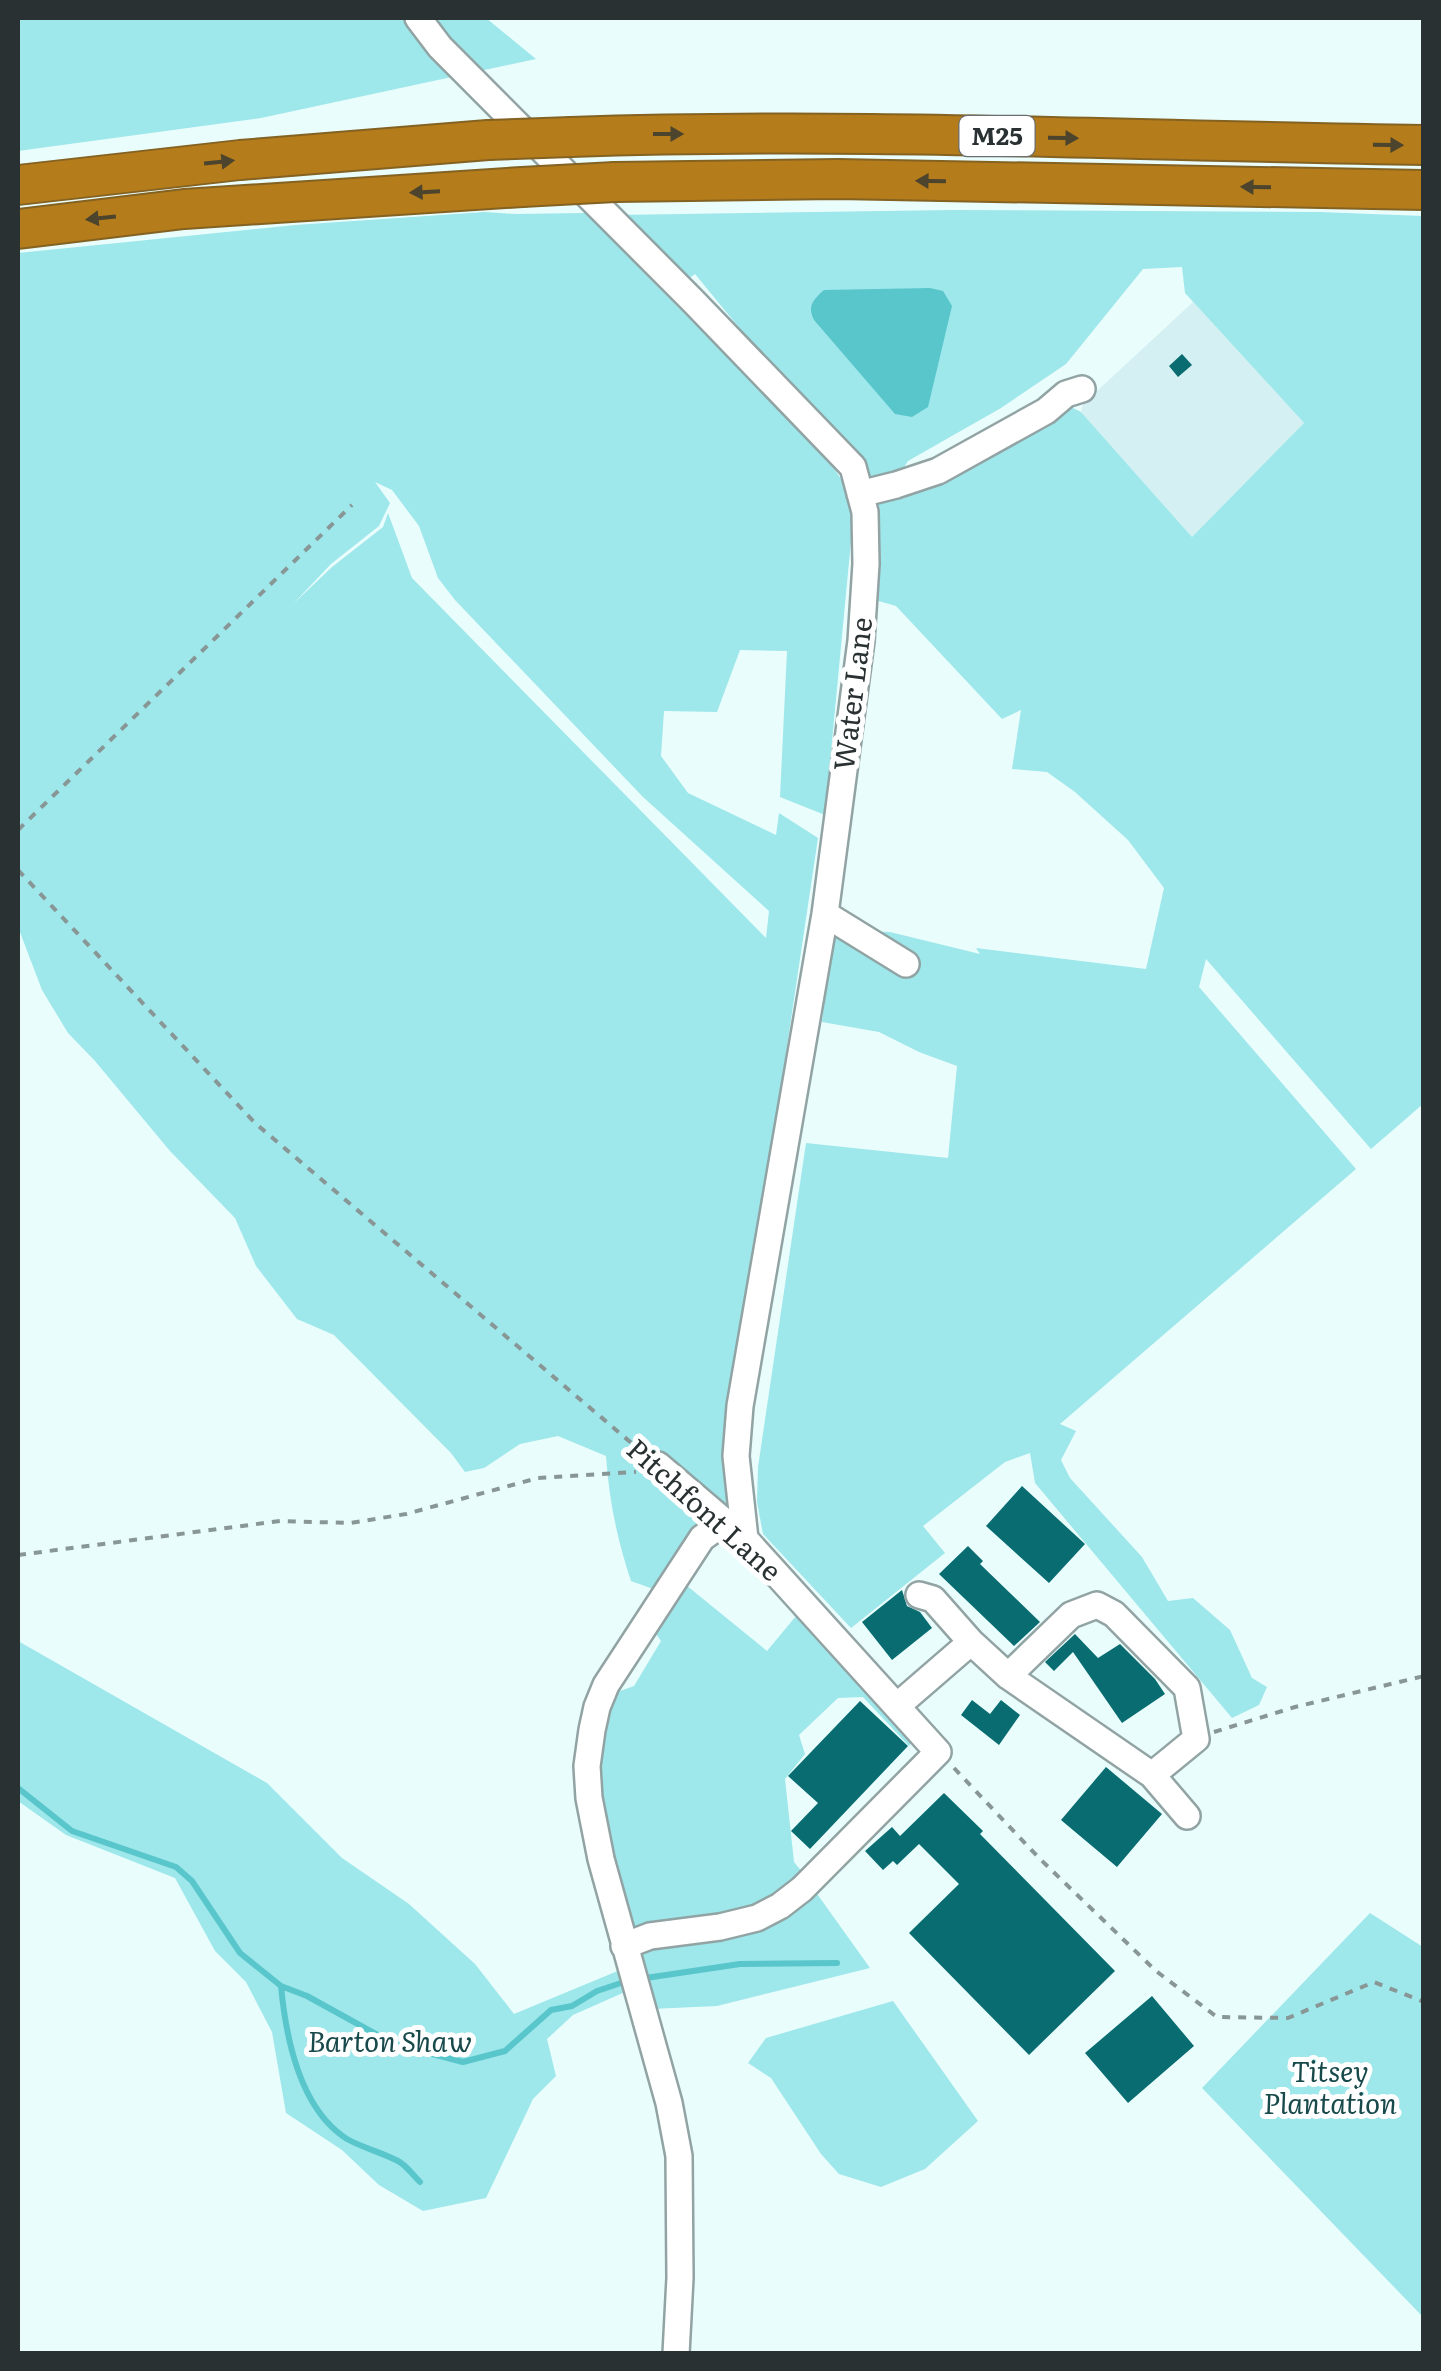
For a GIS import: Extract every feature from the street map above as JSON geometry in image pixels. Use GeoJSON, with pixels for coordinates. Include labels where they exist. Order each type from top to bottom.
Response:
{"type":"FeatureCollection","features":[{"type":"Feature","properties":{"kind":"highway","name":"M25"},"geometry":{"type":"LineString","coordinates":[[18,184],[240,160],[488,140],[651,134],[940,135],[1424,145]]}},
{"type":"Feature","properties":{"kind":"highway","name":"M25"},"geometry":{"type":"LineString","coordinates":[[18,229],[184,209],[615,182],[838,179],[1424,190]]}},
{"type":"Feature","properties":{"kind":"lane","name":"Water Lane"},"geometry":{"type":"LineString","coordinates":[[418,18],[440,47],[853,466],[865,512],[861,642],[826,914],[740,1406],[736,1456],[745,1539]]}},
{"type":"Feature","properties":{"kind":"lane"},"geometry":{"type":"LineString","coordinates":[[860,494],[938,470],[1046,411],[1066,394],[1082,389]]}},
{"type":"Feature","properties":{"kind":"lane"},"geometry":{"type":"LineString","coordinates":[[826,914],[906,964]]}},
{"type":"Feature","properties":{"kind":"lane","name":"Pitchfont Lane"},"geometry":{"type":"LineString","coordinates":[[658,1465],[745,1539],[938,1752]]}},
{"type":"Feature","properties":{"kind":"lane"},"geometry":{"type":"LineString","coordinates":[[676,2354],[680,2156],[601,1859],[587,1766],[596,1708],[606,1685],[702,1538],[724,1523]]}},
{"type":"Feature","properties":{"kind":"lane"},"geometry":{"type":"LineString","coordinates":[[919,1595],[933,1599],[1008,1676],[1152,1775],[1187,1816]]}},
{"type":"Feature","properties":{"kind":"lane"},"geometry":{"type":"LineString","coordinates":[[1008,1676],[1071,1615],[1097,1605],[1114,1614],[1187,1688],[1196,1739],[1152,1775]]}},
{"type":"Feature","properties":{"kind":"lane"},"geometry":{"type":"LineString","coordinates":[[897,1706],[971,1642]]}},
{"type":"Feature","properties":{"kind":"lane"},"geometry":{"type":"LineString","coordinates":[[624,1946],[650,1936],[757,1918],[780,1906],[802,1889],[938,1752]]}},
{"type":"Feature","properties":{"kind":"path"},"geometry":{"type":"LineString","coordinates":[[18,830],[352,504]]}},
{"type":"Feature","properties":{"kind":"path","name":"Pitchfont Lane"},"geometry":{"type":"LineString","coordinates":[[18,870],[255,1123],[658,1465]]}},
{"type":"Feature","properties":{"kind":"path"},"geometry":{"type":"LineString","coordinates":[[18,1554],[280,1521],[350,1523],[406,1514],[538,1478],[648,1471],[658,1465]]}},
{"type":"Feature","properties":{"kind":"path"},"geometry":{"type":"LineString","coordinates":[[1196,1739],[1295,1707],[1424,1676]]}},
{"type":"Feature","properties":{"kind":"path"},"geometry":{"type":"LineString","coordinates":[[938,1752],[1039,1858],[1156,1970],[1217,2017],[1288,2018],[1374,1982],[1424,2002]]}},
{"type":"Feature","properties":{"kind":"shaded area"},"geometry":{"type":"Polygon","coordinates":[[[824,290],[943,291],[952,306],[928,407],[912,417],[895,414],[814,320],[811,307],[824,290]]]}},
{"type":"Feature","properties":{"kind":"shaded area"},"geometry":{"type":"Polygon","coordinates":[[[1193,302],[1304,423],[1192,537],[1081,412],[1083,404],[1193,302]]]}},
{"type":"Feature","properties":{"kind":"green space"},"geometry":{"type":"Polygon","coordinates":[[[18,18],[486,18],[536,59],[261,118],[18,151],[18,18]]]}},
{"type":"Feature","properties":{"kind":"green space"},"geometry":{"type":"Polygon","coordinates":[[[952,210],[1423,216],[1423,1104],[1371,1149],[1206,959],[1199,987],[1356,1169],[1060,1424],[1076,1431],[1061,1460],[1070,1478],[1142,1557],[1168,1601],[1193,1598],[1230,1630],[1252,1678],[1267,1687],[1259,1705],[1232,1718],[1035,1483],[1030,1453],[1005,1462],[923,1526],[945,1553],[851,1628],[763,1534],[757,1502],[758,1467],[806,1143],[948,1158],[957,1066],[879,1032],[822,1022],[833,930],[890,932],[980,954],[976,948],[1146,969],[1164,888],[1128,840],[1075,792],[1047,772],[1012,769],[1021,710],[1002,719],[896,606],[868,598],[874,499],[1069,406],[1081,412],[1192,537],[1304,423],[1185,293],[1182,267],[1143,269],[1066,364],[1001,408],[908,461],[901,472],[869,481],[865,465],[695,274],[684,282],[615,215],[952,210]]]}},
{"type":"Feature","properties":{"kind":"green space"},"geometry":{"type":"Polygon","coordinates":[[[485,212],[585,213],[825,455],[845,485],[853,520],[825,815],[780,797],[787,651],[740,650],[717,712],[664,711],[661,756],[688,793],[776,835],[779,813],[818,838],[728,1417],[723,1467],[731,1513],[656,1590],[631,1581],[614,1519],[606,1456],[558,1436],[520,1444],[484,1468],[465,1472],[451,1453],[334,1335],[297,1319],[256,1266],[235,1218],[170,1151],[68,1033],[42,990],[18,927],[18,253],[295,225],[485,212]],[[375,482],[390,503],[379,526],[331,564],[293,604],[383,527],[388,513],[412,578],[766,938],[769,911],[643,797],[455,600],[438,578],[419,526],[392,490],[375,482]]]}},
{"type":"Feature","properties":{"kind":"green space"},"geometry":{"type":"Polygon","coordinates":[[[681,1581],[767,1651],[801,1610],[914,1738],[909,1746],[863,1697],[838,1698],[799,1735],[805,1754],[785,1779],[794,1862],[803,1873],[756,1905],[737,1912],[627,1929],[594,1762],[601,1722],[617,1692],[634,1686],[661,1641],[654,1631],[681,1581]]]}},
{"type":"Feature","properties":{"kind":"green space","name":"Barton Shaw"},"geometry":{"type":"Polygon","coordinates":[[[18,1641],[267,1783],[342,1858],[409,1904],[475,1964],[514,2014],[620,1970],[625,1992],[573,2015],[547,2039],[556,2076],[533,2099],[486,2198],[423,2211],[379,2185],[342,2150],[286,2113],[272,2032],[246,1982],[215,1951],[175,1878],[66,1835],[18,1801],[18,1641]]]}},
{"type":"Feature","properties":{"kind":"green space"},"geometry":{"type":"Polygon","coordinates":[[[815,1891],[870,1968],[717,2006],[651,2009],[639,1965],[642,1953],[746,1933],[780,1922],[815,1891]]]}},
{"type":"Feature","properties":{"kind":"green space","name":"Titsey Plantation"},"geometry":{"type":"Polygon","coordinates":[[[1370,1913],[1423,1947],[1423,2317],[1202,2088],[1370,1913]]]}},
{"type":"Feature","properties":{"kind":"green space"},"geometry":{"type":"Polygon","coordinates":[[[893,2001],[978,2121],[925,2169],[881,2187],[839,2174],[821,2154],[771,2078],[748,2063],[766,2038],[893,2001]]]}},
{"type":"Feature","properties":{"kind":"building"},"geometry":{"type":"Polygon","coordinates":[[[1182,354],[1192,365],[1178,377],[1169,366],[1182,354]]]}},
{"type":"Feature","properties":{"kind":"building"},"geometry":{"type":"Polygon","coordinates":[[[1022,1486],[1085,1544],[1049,1583],[986,1526],[1022,1486]]]}},
{"type":"Feature","properties":{"kind":"building"},"geometry":{"type":"Polygon","coordinates":[[[968,1546],[983,1561],[980,1564],[1040,1622],[1014,1646],[939,1574],[968,1546]]]}},
{"type":"Feature","properties":{"kind":"building"},"geometry":{"type":"Polygon","coordinates":[[[902,1590],[907,1606],[920,1612],[932,1628],[892,1660],[862,1622],[902,1590]]]}},
{"type":"Feature","properties":{"kind":"building"},"geometry":{"type":"Polygon","coordinates":[[[1075,1634],[1098,1658],[1120,1644],[1165,1694],[1122,1723],[1073,1652],[1054,1671],[1045,1662],[1075,1634]]]}},
{"type":"Feature","properties":{"kind":"building"},"geometry":{"type":"Polygon","coordinates":[[[972,1700],[990,1714],[1001,1700],[1020,1715],[999,1745],[961,1715],[972,1700]]]}},
{"type":"Feature","properties":{"kind":"building"},"geometry":{"type":"Polygon","coordinates":[[[860,1701],[908,1746],[810,1849],[791,1831],[818,1803],[788,1776],[860,1701]]]}},
{"type":"Feature","properties":{"kind":"building"},"geometry":{"type":"Polygon","coordinates":[[[1106,1767],[1162,1814],[1117,1867],[1061,1820],[1106,1767]]]}},
{"type":"Feature","properties":{"kind":"building"},"geometry":{"type":"Polygon","coordinates":[[[944,1793],[1115,1971],[1029,2055],[909,1933],[959,1884],[919,1844],[897,1865],[893,1861],[883,1870],[865,1851],[892,1827],[900,1836],[944,1793]]]}},
{"type":"Feature","properties":{"kind":"building"},"geometry":{"type":"Polygon","coordinates":[[[1152,1996],[1194,2046],[1128,2103],[1085,2053],[1152,1996]]]}},
{"type":"Feature","properties":{"kind":"waterway"},"geometry":{"type":"LineString","coordinates":[[18,1788],[72,1831],[176,1867],[192,1881],[240,1953],[281,1986],[394,2044],[463,2062],[505,2051],[551,2010],[572,2006],[597,1991],[627,1981]]}},
{"type":"Feature","properties":{"kind":"waterway"},"geometry":{"type":"LineString","coordinates":[[639,1979],[740,1964],[837,1963]]}},
{"type":"Feature","properties":{"kind":"waterway"},"geometry":{"type":"LineString","coordinates":[[281,1986],[298,2071],[318,2110],[347,2139],[398,2161],[420,2182]]}}]}
